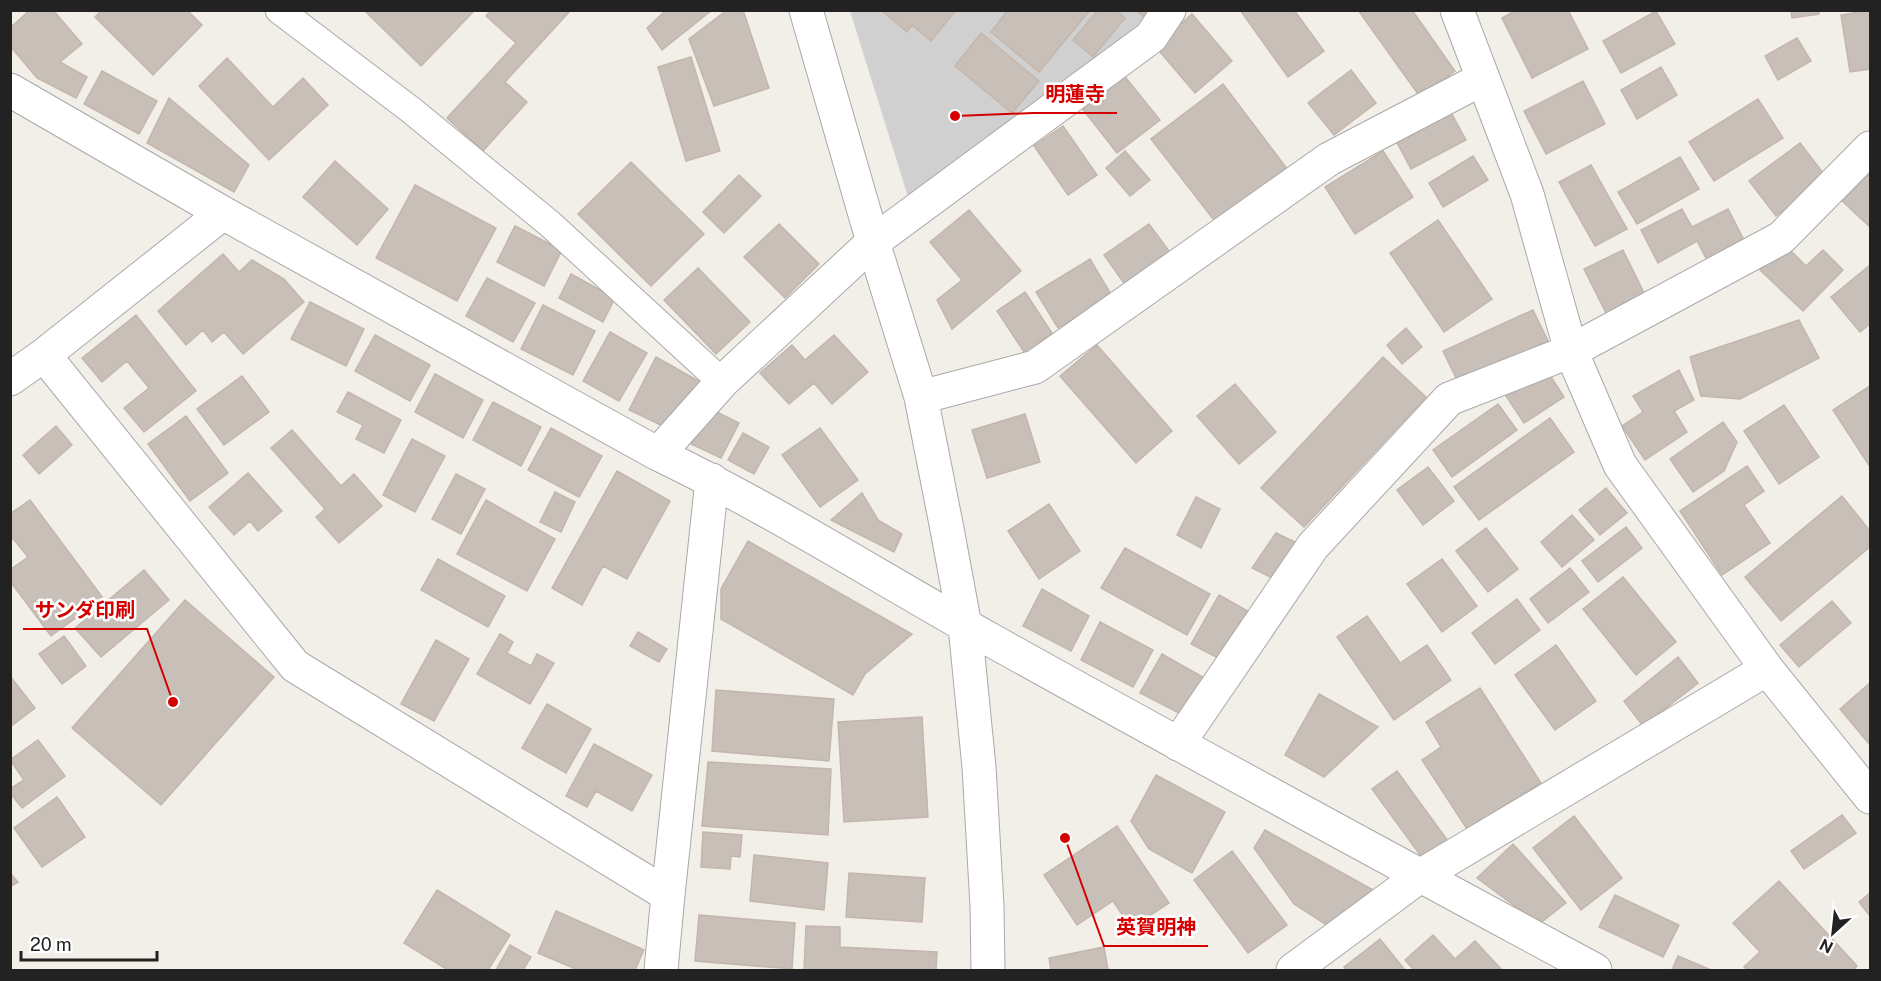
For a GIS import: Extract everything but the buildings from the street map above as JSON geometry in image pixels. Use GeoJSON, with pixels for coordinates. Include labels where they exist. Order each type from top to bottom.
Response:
{"type":"FeatureCollection","features":[{"type":"Feature","properties":{"kind":"street"},"geometry":{"type":"LineString","coordinates":[[806,10],[873,242],[921,397],[965,626],[979,767],[987,906],[988,970]]}},
{"type":"Feature","properties":{"kind":"street"},"geometry":{"type":"LineString","coordinates":[[658,454],[722,382],[873,242],[1151,37],[1169,10]]}},
{"type":"Feature","properties":{"kind":"street"},"geometry":{"type":"LineString","coordinates":[[1457,10],[1527,195],[1571,351],[1620,465],[1767,669],[1870,797]]}},
{"type":"Feature","properties":{"kind":"street"},"geometry":{"type":"LineString","coordinates":[[921,397],[1035,367],[1329,159],[1482,79]]}},
{"type":"Feature","properties":{"kind":"street"},"geometry":{"type":"LineString","coordinates":[[10,90],[223,213],[658,454],[711,480],[965,626],[1595,970]]}},
{"type":"Feature","properties":{"kind":"street"},"geometry":{"type":"LineString","coordinates":[[1178,744],[1313,546],[1449,399],[1571,351],[1781,238],[1870,148]]}},
{"type":"Feature","properties":{"kind":"street"},"geometry":{"type":"LineString","coordinates":[[10,379],[44,355],[223,213]]}},
{"type":"Feature","properties":{"kind":"street"},"geometry":{"type":"LineString","coordinates":[[44,355],[295,666],[668,895]]}},
{"type":"Feature","properties":{"kind":"street"},"geometry":{"type":"LineString","coordinates":[[661,970],[711,480]]}},
{"type":"Feature","properties":{"kind":"street"},"geometry":{"type":"LineString","coordinates":[[1293,970],[1420,876],[1767,669]]}},
{"type":"Feature","properties":{"kind":"lane"},"geometry":{"type":"LineString","coordinates":[[279,10],[411,110],[550,224],[722,382]]}},
{"type":"Feature","properties":{"kind":"shaded area"},"geometry":{"type":"Polygon","coordinates":[[[850,11],[1156,11],[1144,29],[910,203],[850,11]]]}},
{"type":"Feature","properties":{"kind":"place","name":"明蓮寺"},"geometry":{"type":"Point","coordinates":[955,116]}},
{"type":"Feature","properties":{"kind":"place","name":"サンダ印刷"},"geometry":{"type":"Point","coordinates":[173,702]}},
{"type":"Feature","properties":{"kind":"place","name":"英賀明神"},"geometry":{"type":"Point","coordinates":[1065,838]}}]}
